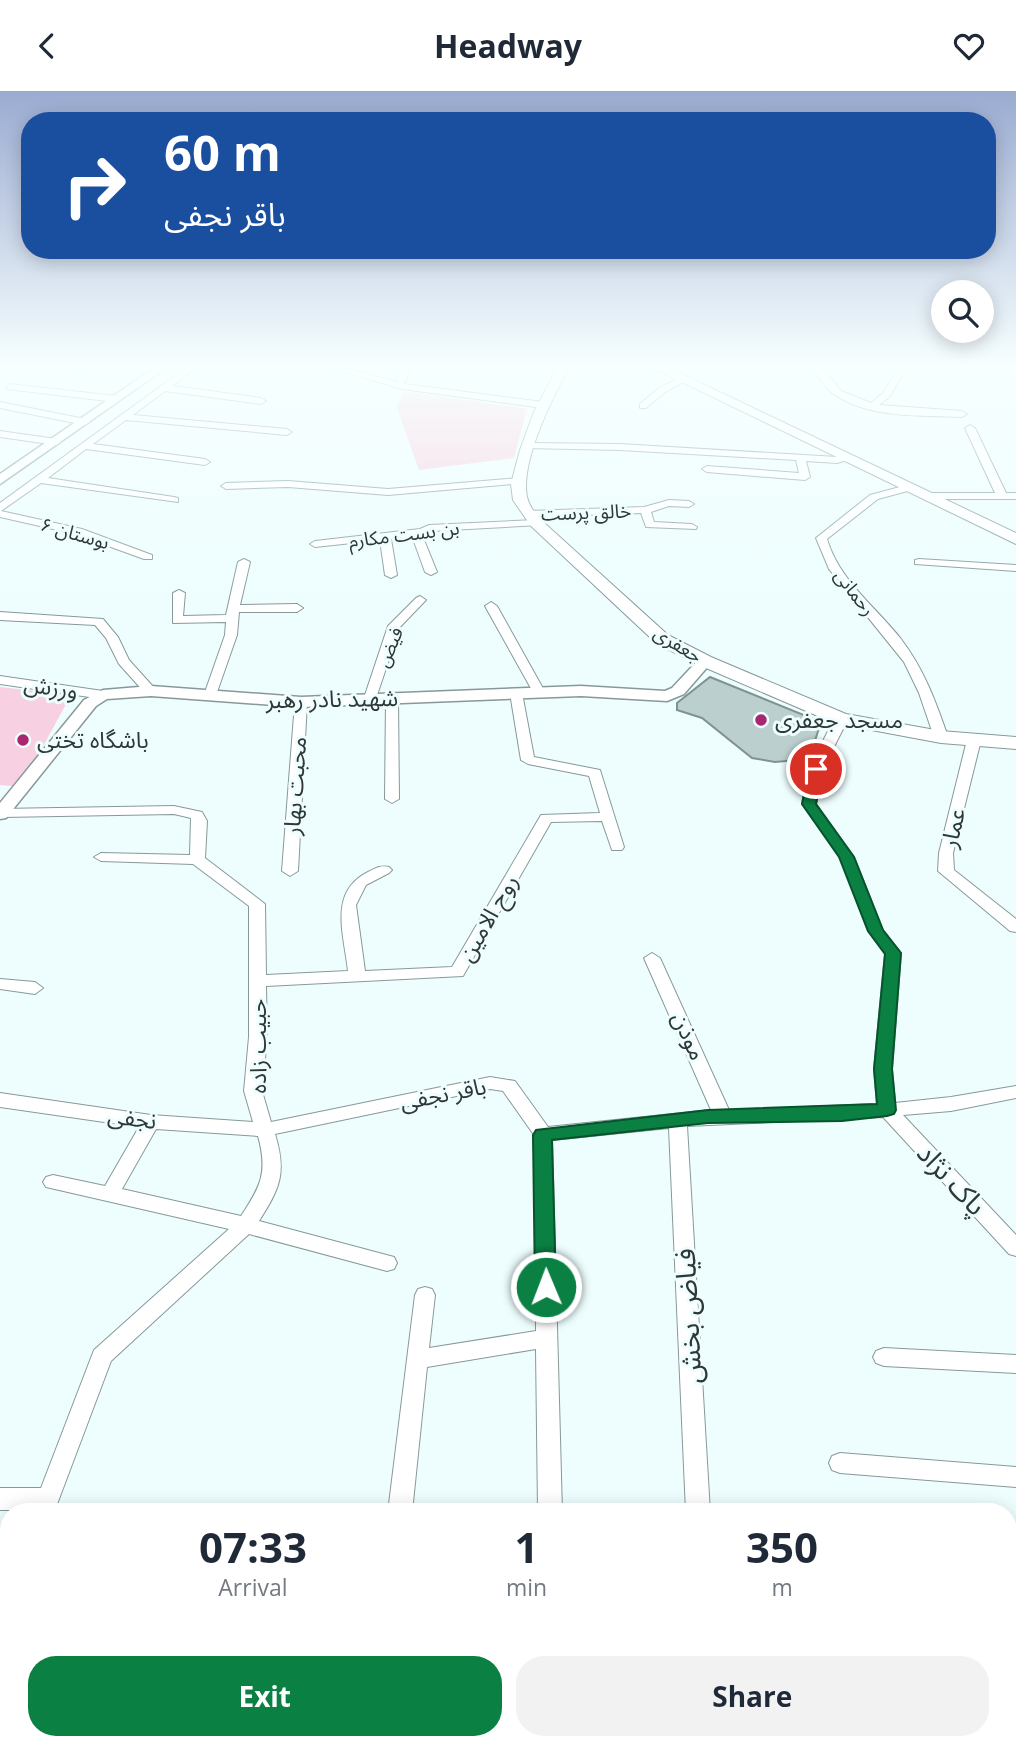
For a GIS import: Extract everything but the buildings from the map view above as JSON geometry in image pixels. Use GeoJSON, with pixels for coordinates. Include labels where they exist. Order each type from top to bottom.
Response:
{"type":"FeatureCollection","features":[{"type":"Feature","properties":{"kind":"main road"},"geometry":{"type":"LineString","coordinates":[[822,445],[1016,539]]}},
{"type":"Feature","properties":{"kind":"main road"},"geometry":{"type":"LineString","coordinates":[[529,446],[519,481],[519,497],[532,519]]}},
{"type":"Feature","properties":{"kind":"main road","name":"جعفری"},"geometry":{"type":"LineString","coordinates":[[532,519],[662,639],[705,661],[841,719],[941,737],[1016,743]]}},
{"type":"Feature","properties":{"kind":"street"},"geometry":{"type":"LineString","coordinates":[[0,479],[51,445]]}},
{"type":"Feature","properties":{"kind":"street"},"geometry":{"type":"LineString","coordinates":[[978,445],[1002,496]]}},
{"type":"Feature","properties":{"kind":"street"},"geometry":{"type":"LineString","coordinates":[[0,508],[83,446],[205,462]]}},
{"type":"Feature","properties":{"kind":"street"},"geometry":{"type":"LineString","coordinates":[[529,446],[620,447],[800,458],[849,458]]}},
{"type":"Feature","properties":{"kind":"street"},"geometry":{"type":"LineString","coordinates":[[707,469],[804,477],[800,458]]}},
{"type":"Feature","properties":{"kind":"street"},"geometry":{"type":"LineString","coordinates":[[38,479],[174,500]]}},
{"type":"Feature","properties":{"kind":"street"},"geometry":{"type":"LineString","coordinates":[[226,486],[288,484],[388,492],[519,481]]}},
{"type":"Feature","properties":{"kind":"street","name":"رحمانی"},"geometry":{"type":"LineString","coordinates":[[911,487],[874,497],[821,538],[822,549],[847,584],[903,650],[923,685],[941,737]]}},
{"type":"Feature","properties":{"kind":"street"},"geometry":{"type":"LineString","coordinates":[[929,496],[1016,496]]}},
{"type":"Feature","properties":{"kind":"street","name":"خالق پرست"},"geometry":{"type":"LineString","coordinates":[[532,519],[645,510],[669,503],[689,504]]}},
{"type":"Feature","properties":{"kind":"street"},"geometry":{"type":"LineString","coordinates":[[645,510],[650,525],[692,527]]}},
{"type":"Feature","properties":{"kind":"street","name":"بوستان ۶"},"geometry":{"type":"LineString","coordinates":[[0,514],[78,531],[148,557]]}},
{"type":"Feature","properties":{"kind":"street","name":"بن بست مکارم"},"geometry":{"type":"LineString","coordinates":[[315,544],[416,533],[429,528],[532,519]]}},
{"type":"Feature","properties":{"kind":"street"},"geometry":{"type":"LineString","coordinates":[[416,533],[431,572]]}},
{"type":"Feature","properties":{"kind":"street"},"geometry":{"type":"LineString","coordinates":[[385,537],[391,575]]}},
{"type":"Feature","properties":{"kind":"street"},"geometry":{"type":"LineString","coordinates":[[210,695],[231,635],[244,562]]}},
{"type":"Feature","properties":{"kind":"street"},"geometry":{"type":"LineString","coordinates":[[919,562],[1016,568]]}},
{"type":"Feature","properties":{"kind":"street"},"geometry":{"type":"LineString","coordinates":[[179,593],[177,620],[297,608]]}},
{"type":"Feature","properties":{"kind":"street","name":"فیض"},"geometry":{"type":"LineString","coordinates":[[369,701],[394,626],[420,600]]}},
{"type":"Feature","properties":{"kind":"street"},"geometry":{"type":"LineString","coordinates":[[491,606],[539,692]]}},
{"type":"Feature","properties":{"kind":"street"},"geometry":{"type":"LineString","coordinates":[[0,616],[99,622],[112,637],[123,661],[151,691]]}},
{"type":"Feature","properties":{"kind":"street","name":"شهید نادر رهبر"},"geometry":{"type":"LineString","coordinates":[[103,695],[151,691],[301,702],[581,691],[667,697],[678,691],[705,661]]}},
{"type":"Feature","properties":{"kind":"street","name":"ورزش"},"geometry":{"type":"LineString","coordinates":[[0,680],[103,695]]}},
{"type":"Feature","properties":{"kind":"street"},"geometry":{"type":"LineString","coordinates":[[516,693],[528,761],[595,773],[617,847]]}},
{"type":"Feature","properties":{"kind":"street"},"geometry":{"type":"LineString","coordinates":[[1,813],[90,703],[103,695]]}},
{"type":"Feature","properties":{"kind":"street"},"geometry":{"type":"LineString","coordinates":[[391,699],[392,799]]}},
{"type":"Feature","properties":{"kind":"street","name":"محبت بهار"},"geometry":{"type":"LineString","coordinates":[[290,871],[301,702]]}},
{"type":"Feature","properties":{"kind":"street"},"geometry":{"type":"LineString","coordinates":[[841,719],[816,769],[809,804],[847,857],[876,931],[893,953],[883,1069],[887,1110]]}},
{"type":"Feature","properties":{"kind":"street","name":"عمار"},"geometry":{"type":"LineString","coordinates":[[974,740],[946,853],[946,871],[1016,927]]}},
{"type":"Feature","properties":{"kind":"street"},"geometry":{"type":"LineString","coordinates":[[1,813],[174,810],[197,815],[200,821],[197,860],[101,857]]}},
{"type":"Feature","properties":{"kind":"street","name":"روح الامین"},"geometry":{"type":"LineString","coordinates":[[258,981],[457,972],[546,818],[607,817]]}},
{"type":"Feature","properties":{"kind":"street","name":"حبیب زاده"},"geometry":{"type":"LineString","coordinates":[[0,1499],[48,1499],[102,1356],[246,1225],[267,1193],[274,1160],[253,1091],[258,1037],[257,904],[197,860]]}},
{"type":"Feature","properties":{"kind":"street"},"geometry":{"type":"LineString","coordinates":[[357,976],[348,905],[360,882],[384,870]]}},
{"type":"Feature","properties":{"kind":"street","name":"موذن"},"geometry":{"type":"LineString","coordinates":[[652,958],[712,1088],[722,1116]]}},
{"type":"Feature","properties":{"kind":"street"},"geometry":{"type":"LineString","coordinates":[[0,984],[35,988]]}},
{"type":"Feature","properties":{"kind":"street","name":"باقر نجفی"},"geometry":{"type":"LineString","coordinates":[[264,1130],[490,1083],[509,1086],[543,1135]]}},
{"type":"Feature","properties":{"kind":"street"},"geometry":{"type":"LineString","coordinates":[[550,1503],[543,1135],[722,1116],[842,1114],[951,1104],[1016,1093]]}},
{"type":"Feature","properties":{"kind":"street","name":"نجفی"},"geometry":{"type":"LineString","coordinates":[[0,1100],[151,1122],[264,1130]]}},
{"type":"Feature","properties":{"kind":"street","name":"پاک نژاد"},"geometry":{"type":"LineString","coordinates":[[887,1110],[1016,1248]]}},
{"type":"Feature","properties":{"kind":"street","name":"فیاض بخش"},"geometry":{"type":"LineString","coordinates":[[678,1120],[698,1503]]}},
{"type":"Feature","properties":{"kind":"street"},"geometry":{"type":"LineString","coordinates":[[109,1195],[151,1122]]}},
{"type":"Feature","properties":{"kind":"street"},"geometry":{"type":"LineString","coordinates":[[54,1182],[246,1225],[387,1263]]}},
{"type":"Feature","properties":{"kind":"street"},"geometry":{"type":"LineString","coordinates":[[401,1503],[425,1295]]}},
{"type":"Feature","properties":{"kind":"street"},"geometry":{"type":"LineString","coordinates":[[418,1359],[547,1338]]}},
{"type":"Feature","properties":{"kind":"street"},"geometry":{"type":"LineString","coordinates":[[884,1357],[1016,1364]]}},
{"type":"Feature","properties":{"kind":"street"},"geometry":{"type":"LineString","coordinates":[[840,1463],[1016,1478]]}},
{"type":"Feature","properties":{"kind":"shaded area"},"geometry":{"type":"Polygon","coordinates":[[[410,445],[517,445],[514,458],[419,470],[410,445]]]}},
{"type":"Feature","properties":{"kind":"shaded area","name":"باشگاه تختی"},"geometry":{"type":"Polygon","coordinates":[[[0,687],[71,695],[21,787],[0,785],[0,687]]]}},
{"type":"Feature","properties":{"kind":"place","name":"مسجد جعفری"},"geometry":{"type":"Point","coordinates":[761,720]}},
{"type":"Feature","properties":{"kind":"place","name":"باشگاه تختی"},"geometry":{"type":"Point","coordinates":[23,740]}},
{"type":"Feature","properties":{"kind":"route"},"geometry":{"type":"LineString","coordinates":[[546,1287],[543,1135],[708,1117],[842,1114],[887,1110],[883,1069],[893,953],[876,931],[847,857],[809,804],[816,769]]}}]}
